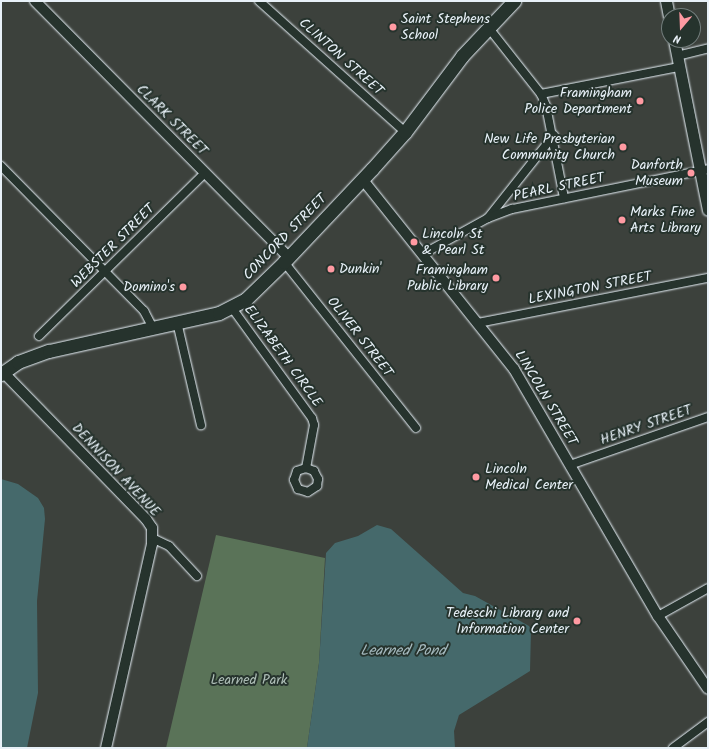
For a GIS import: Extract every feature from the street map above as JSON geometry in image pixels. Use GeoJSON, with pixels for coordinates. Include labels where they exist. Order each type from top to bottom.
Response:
{"type":"FeatureCollection","features":[{"type":"Feature","properties":{"kind":"main road","name":"CONCORD STREET"},"geometry":{"type":"LineString","coordinates":[[2,372],[18,362],[49,351],[153,328],[232,308],[260,287],[363,180],[405,132],[462,56],[514,1]]}},
{"type":"Feature","properties":{"kind":"main road"},"geometry":{"type":"LineString","coordinates":[[675,48],[704,170],[708,210]]}},
{"type":"Feature","properties":{"kind":"street","name":"CLARK STREET"},"geometry":{"type":"LineString","coordinates":[[35,1],[205,173],[287,260]]}},
{"type":"Feature","properties":{"kind":"street","name":"CLINTON STREET"},"geometry":{"type":"LineString","coordinates":[[259,1],[405,132]]}},
{"type":"Feature","properties":{"kind":"street"},"geometry":{"type":"LineString","coordinates":[[488,27],[541,94],[554,135],[564,198]]}},
{"type":"Feature","properties":{"kind":"street"},"geometry":{"type":"LineString","coordinates":[[541,94],[595,84],[678,62],[708,48]]}},
{"type":"Feature","properties":{"kind":"street"},"geometry":{"type":"LineString","coordinates":[[488,218],[554,135]]}},
{"type":"Feature","properties":{"kind":"street"},"geometry":{"type":"LineString","coordinates":[[1,166],[144,311],[153,328]]}},
{"type":"Feature","properties":{"kind":"street","name":"PEARL STREET"},"geometry":{"type":"LineString","coordinates":[[423,254],[488,218],[512,209],[704,170]]}},
{"type":"Feature","properties":{"kind":"street","name":"WEBSTER STREET"},"geometry":{"type":"LineString","coordinates":[[39,336],[106,272],[205,173]]}},
{"type":"Feature","properties":{"kind":"street","name":"LINCOLN STREET"},"geometry":{"type":"LineString","coordinates":[[363,180],[478,323],[523,382],[658,616],[708,689]]}},
{"type":"Feature","properties":{"kind":"street","name":"OLIVER STREET"},"geometry":{"type":"LineString","coordinates":[[287,260],[416,428]]}},
{"type":"Feature","properties":{"kind":"street","name":"LEXINGTON STREET"},"geometry":{"type":"LineString","coordinates":[[478,323],[708,278]]}},
{"type":"Feature","properties":{"kind":"street","name":"ELIZABETH CIRCLE"},"geometry":{"type":"LineString","coordinates":[[232,308],[312,418],[314,425],[306,468]]}},
{"type":"Feature","properties":{"kind":"street"},"geometry":{"type":"LineString","coordinates":[[177,322],[201,425]]}},
{"type":"Feature","properties":{"kind":"street","name":"DENNISON AVENUE"},"geometry":{"type":"LineString","coordinates":[[2,372],[146,519],[152,528],[152,538],[106,748]]}},
{"type":"Feature","properties":{"kind":"street","name":"HENRY STREET"},"geometry":{"type":"LineString","coordinates":[[570,465],[708,417]]}},
{"type":"Feature","properties":{"kind":"street"},"geometry":{"type":"LineString","coordinates":[[152,538],[169,546],[197,576]]}},
{"type":"Feature","properties":{"kind":"street"},"geometry":{"type":"LineString","coordinates":[[658,616],[708,588]]}},
{"type":"Feature","properties":{"kind":"street"},"geometry":{"type":"LineString","coordinates":[[673,748],[708,722]]}},
{"type":"Feature","properties":{"kind":"green space","name":"Learned Park"},"geometry":{"type":"Polygon","coordinates":[[[216,535],[325,558],[319,663],[307,748],[166,748],[216,535]]]}},
{"type":"Feature","properties":{"kind":"water"},"geometry":{"type":"Polygon","coordinates":[[[1,479],[18,484],[38,498],[44,508],[45,519],[37,601],[38,693],[27,748],[1,748],[1,479]]]}},
{"type":"Feature","properties":{"kind":"water","name":"Learned Pond"},"geometry":{"type":"Polygon","coordinates":[[[377,525],[391,529],[463,593],[475,596],[529,626],[531,630],[530,671],[459,715],[454,731],[455,748],[307,748],[319,663],[326,553],[335,543],[358,536],[377,525]]]}},
{"type":"Feature","properties":{"kind":"place","name":"Saint Stephens School"},"geometry":{"type":"Point","coordinates":[393,27]}},
{"type":"Feature","properties":{"kind":"place","name":"Framingham Police Department"},"geometry":{"type":"Point","coordinates":[640,101]}},
{"type":"Feature","properties":{"kind":"place","name":"New Life Presbyterian Community Church"},"geometry":{"type":"Point","coordinates":[623,147]}},
{"type":"Feature","properties":{"kind":"place","name":"Danforth Museum"},"geometry":{"type":"Point","coordinates":[691,173]}},
{"type":"Feature","properties":{"kind":"place","name":"Marks Fine Arts Library"},"geometry":{"type":"Point","coordinates":[622,220]}},
{"type":"Feature","properties":{"kind":"place","name":"Lincoln St & Pearl St"},"geometry":{"type":"Point","coordinates":[414,242]}},
{"type":"Feature","properties":{"kind":"place","name":"Dunkin'"},"geometry":{"type":"Point","coordinates":[331,269]}},
{"type":"Feature","properties":{"kind":"place","name":"Framingham Public Library"},"geometry":{"type":"Point","coordinates":[496,278]}},
{"type":"Feature","properties":{"kind":"place","name":"Domino's"},"geometry":{"type":"Point","coordinates":[183,287]}},
{"type":"Feature","properties":{"kind":"place","name":"Lincoln Medical Center"},"geometry":{"type":"Point","coordinates":[476,477]}},
{"type":"Feature","properties":{"kind":"place","name":"Tedeschi Library and Information Center"},"geometry":{"type":"Point","coordinates":[577,621]}}]}
